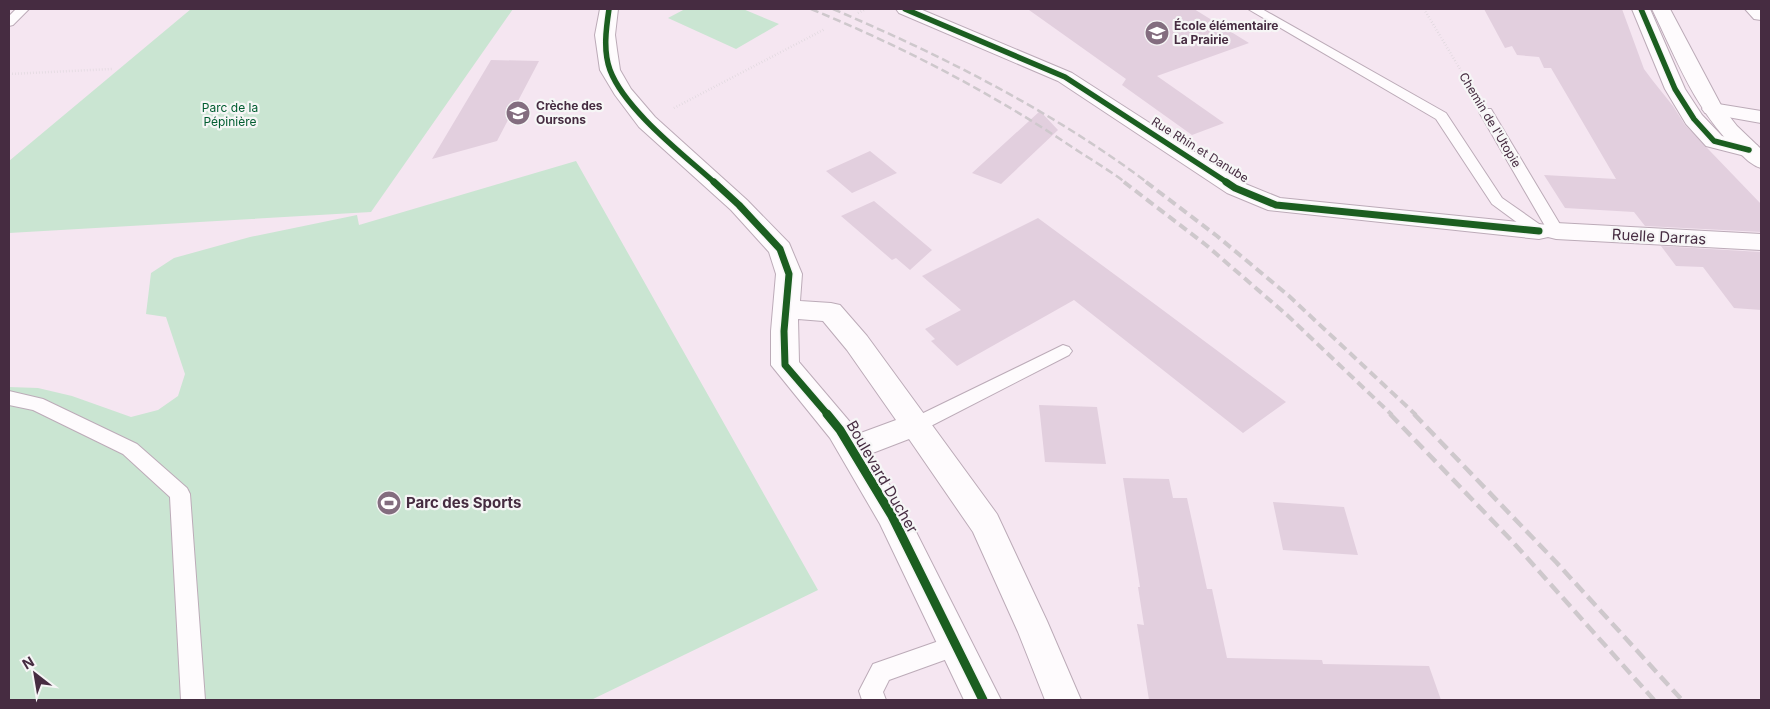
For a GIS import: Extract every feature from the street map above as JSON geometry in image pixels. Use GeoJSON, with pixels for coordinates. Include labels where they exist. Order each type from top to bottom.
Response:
{"type":"FeatureCollection","features":[{"type":"Feature","properties":{"kind":"street","name":"Boulevard Ducher"},"geometry":{"type":"LineString","coordinates":[[609,9],[605,35],[610,70],[622,91],[647,122],[739,205],[780,250],[789,274],[785,365],[840,430],[852,448],[892,516],[983,700]]}},
{"type":"Feature","properties":{"kind":"street","name":"Rue Rhin et Danube"},"geometry":{"type":"LineString","coordinates":[[905,9],[1065,76],[1235,188],[1276,205],[1548,231]]}},
{"type":"Feature","properties":{"kind":"street"},"geometry":{"type":"LineString","coordinates":[[1640,9],[1675,89],[1694,119],[1714,141],[1755,156]]}},
{"type":"Feature","properties":{"kind":"street"},"geometry":{"type":"LineString","coordinates":[[1661,9],[1712,109],[1729,130],[1755,156]]}},
{"type":"Feature","properties":{"kind":"street"},"geometry":{"type":"LineString","coordinates":[[1754,9],[1761,15]]}},
{"type":"Feature","properties":{"kind":"street"},"geometry":{"type":"LineString","coordinates":[[1712,109],[1761,117]]}},
{"type":"Feature","properties":{"kind":"street","name":"Ruelle Darras"},"geometry":{"type":"LineString","coordinates":[[1548,231],[1761,242]]}},
{"type":"Feature","properties":{"kind":"street"},"geometry":{"type":"LineString","coordinates":[[786,309],[831,312],[857,343],[916,425],[986,524],[1035,632],[1063,700]]}},
{"type":"Feature","properties":{"kind":"street"},"geometry":{"type":"LineString","coordinates":[[852,448],[916,425]]}},
{"type":"Feature","properties":{"kind":"lane"},"geometry":{"type":"LineString","coordinates":[[9,22],[23,9]]}},
{"type":"Feature","properties":{"kind":"lane"},"geometry":{"type":"LineString","coordinates":[[1254,9],[1441,116],[1497,201],[1548,231]]}},
{"type":"Feature","properties":{"kind":"lane","name":"Chemin de l'Utopie"},"geometry":{"type":"LineString","coordinates":[[1486,112],[1548,231]]}},
{"type":"Feature","properties":{"kind":"lane"},"geometry":{"type":"LineString","coordinates":[[916,425],[1063,351]]}},
{"type":"Feature","properties":{"kind":"lane"},"geometry":{"type":"LineString","coordinates":[[9,398],[37,404],[130,449],[180,494],[193,700]]}},
{"type":"Feature","properties":{"kind":"lane"},"geometry":{"type":"LineString","coordinates":[[874,700],[871,691],[881,672],[956,646]]}},
{"type":"Feature","properties":{"kind":"path"},"geometry":{"type":"LineString","coordinates":[[858,13],[866,9]]}},
{"type":"Feature","properties":{"kind":"path"},"geometry":{"type":"LineString","coordinates":[[647,122],[825,30]]}},
{"type":"Feature","properties":{"kind":"path"},"geometry":{"type":"LineString","coordinates":[[9,74],[112,69]]}},
{"type":"Feature","properties":{"kind":"green space","name":"Parc de la Pépinière"},"geometry":{"type":"Polygon","coordinates":[[[191,9],[513,9],[371,212],[9,233],[9,161],[191,9]]]}},
{"type":"Feature","properties":{"kind":"green space"},"geometry":{"type":"Polygon","coordinates":[[[685,9],[743,9],[779,24],[736,49],[668,18],[685,9]]]}},
{"type":"Feature","properties":{"kind":"green space","name":"Parc des Sports"},"geometry":{"type":"Polygon","coordinates":[[[576,161],[818,590],[591,700],[9,700],[9,387],[38,388],[72,396],[131,417],[158,410],[178,396],[185,374],[166,317],[146,314],[151,273],[174,258],[250,237],[357,215],[359,225],[576,161]]]}},
{"type":"Feature","properties":{"kind":"building"},"geometry":{"type":"Polygon","coordinates":[[[1194,9],[1249,43],[1157,76],[1224,123],[1192,135],[1122,85],[1126,79],[1029,10],[1194,9]]]}},
{"type":"Feature","properties":{"kind":"building"},"geometry":{"type":"Polygon","coordinates":[[[1484,9],[1622,9],[1644,69],[1673,106],[1685,125],[1761,204],[1761,232],[1645,226],[1634,212],[1565,208],[1544,175],[1616,179],[1551,68],[1544,68],[1539,57],[1517,55],[1512,46],[1505,48],[1484,9]]]}},
{"type":"Feature","properties":{"kind":"building","name":"Crèche des Oursons"},"geometry":{"type":"Polygon","coordinates":[[[491,60],[539,61],[497,141],[432,159],[491,60]]]}},
{"type":"Feature","properties":{"kind":"building"},"geometry":{"type":"Polygon","coordinates":[[[1040,111],[1058,130],[1001,184],[972,173],[1040,111]]]}},
{"type":"Feature","properties":{"kind":"building"},"geometry":{"type":"Polygon","coordinates":[[[870,151],[897,173],[852,193],[826,171],[870,151]]]}},
{"type":"Feature","properties":{"kind":"building"},"geometry":{"type":"Polygon","coordinates":[[[874,201],[932,250],[910,270],[896,258],[892,260],[841,216],[874,201]]]}},
{"type":"Feature","properties":{"kind":"building"},"geometry":{"type":"Polygon","coordinates":[[[1038,218],[1286,402],[1243,433],[1074,300],[957,366],[931,341],[935,339],[925,329],[961,310],[922,276],[1038,218]]]}},
{"type":"Feature","properties":{"kind":"building"},"geometry":{"type":"Polygon","coordinates":[[[1661,246],[1761,252],[1761,310],[1734,308],[1703,267],[1676,266],[1661,246]]]}},
{"type":"Feature","properties":{"kind":"building"},"geometry":{"type":"Polygon","coordinates":[[[1039,405],[1097,407],[1106,464],[1045,462],[1039,405]]]}},
{"type":"Feature","properties":{"kind":"building"},"geometry":{"type":"Polygon","coordinates":[[[1123,478],[1169,479],[1173,498],[1187,498],[1207,589],[1212,589],[1227,658],[1322,660],[1323,664],[1429,666],[1441,700],[1149,700],[1137,624],[1144,625],[1138,587],[1140,587],[1123,478]]]}},
{"type":"Feature","properties":{"kind":"building"},"geometry":{"type":"Polygon","coordinates":[[[1273,502],[1344,507],[1358,555],[1283,550],[1273,502]]]}},
{"type":"Feature","properties":{"kind":"railway"},"geometry":{"type":"LineString","coordinates":[[811,9],[879,39],[978,89],[1041,127],[1126,183]]}},
{"type":"Feature","properties":{"kind":"railway"},"geometry":{"type":"LineString","coordinates":[[833,9],[915,46],[996,87],[1074,132],[1148,183]]}},
{"type":"Feature","properties":{"kind":"railway"},"geometry":{"type":"LineString","coordinates":[[1124,182],[1206,245],[1287,315],[1392,415]]}},
{"type":"Feature","properties":{"kind":"railway"},"geometry":{"type":"LineString","coordinates":[[1146,182],[1217,236],[1289,296],[1416,415]]}},
{"type":"Feature","properties":{"kind":"railway"},"geometry":{"type":"LineString","coordinates":[[1390,414],[1512,541],[1654,700]]}},
{"type":"Feature","properties":{"kind":"railway"},"geometry":{"type":"LineString","coordinates":[[1414,414],[1556,562],[1682,700]]}},
{"type":"Feature","properties":{"kind":"cycle path"},"geometry":{"type":"LineString","coordinates":[[609,9],[605,35],[610,70],[622,91],[647,122],[739,205],[780,249],[789,274],[784,331],[785,365],[840,430],[892,516],[983,700]]}},
{"type":"Feature","properties":{"kind":"cycle path"},"geometry":{"type":"LineString","coordinates":[[905,9],[1065,77],[1235,188],[1276,205],[1539,231]]}},
{"type":"Feature","properties":{"kind":"cycle path"},"geometry":{"type":"LineString","coordinates":[[1641,9],[1675,89],[1694,119],[1714,141],[1749,150]]}},
{"type":"Feature","properties":{"kind":"place","name":"École élémentaire La Prairie"},"geometry":{"type":"Point","coordinates":[1157,33]}},
{"type":"Feature","properties":{"kind":"place","name":"Crèche des Oursons"},"geometry":{"type":"Point","coordinates":[518,113]}},
{"type":"Feature","properties":{"kind":"place","name":"Parc des Sports"},"geometry":{"type":"Point","coordinates":[389,503]}}]}
